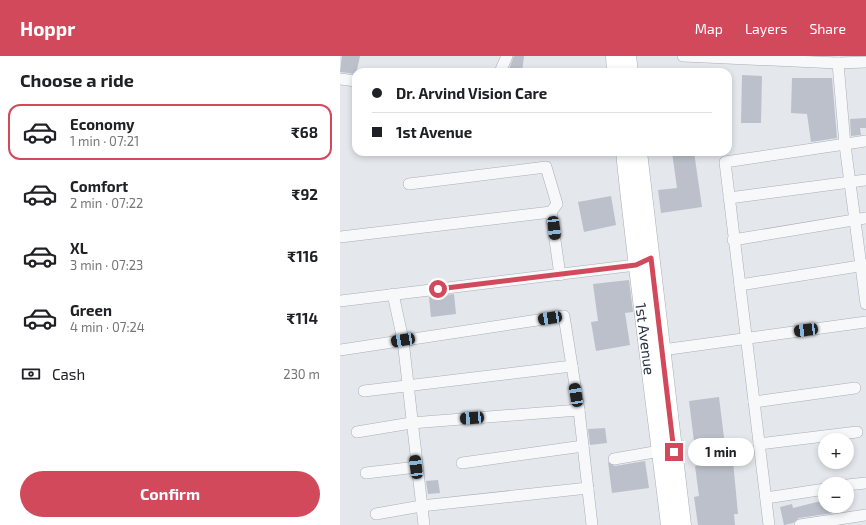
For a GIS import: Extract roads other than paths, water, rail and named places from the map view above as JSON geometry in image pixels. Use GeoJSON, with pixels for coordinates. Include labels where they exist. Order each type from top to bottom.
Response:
{"type":"FeatureCollection","features":[{"type":"Feature","properties":{"kind":"main road"},"geometry":{"type":"LineString","coordinates":[[614,56],[615,68]]}},
{"type":"Feature","properties":{"kind":"main road"},"geometry":{"type":"LineString","coordinates":[[628,56],[630,68]]}},
{"type":"Feature","properties":{"kind":"main road","name":"1st Avenue"},"geometry":{"type":"LineString","coordinates":[[624,156],[636,265],[655,351],[683,525]]}},
{"type":"Feature","properties":{"kind":"main road","name":"1st Avenue"},"geometry":{"type":"LineString","coordinates":[[639,156],[651,258],[660,451],[669,525]]}},
{"type":"Feature","properties":{"kind":"street"},"geometry":{"type":"LineString","coordinates":[[502,68],[507,56]]}},
{"type":"Feature","properties":{"kind":"street"},"geometry":{"type":"LineString","coordinates":[[683,56],[741,57],[838,63],[866,62]]}},
{"type":"Feature","properties":{"kind":"street"},"geometry":{"type":"LineString","coordinates":[[838,63],[845,145],[850,182],[860,218],[866,304]]}},
{"type":"Feature","properties":{"kind":"street"},"geometry":{"type":"LineString","coordinates":[[340,79],[352,80]]}},
{"type":"Feature","properties":{"kind":"street"},"geometry":{"type":"LineString","coordinates":[[768,525],[725,162],[866,141]]}},
{"type":"Feature","properties":{"kind":"street"},"geometry":{"type":"LineString","coordinates":[[409,184],[546,167],[557,204],[552,212],[560,275]]}},
{"type":"Feature","properties":{"kind":"street"},"geometry":{"type":"LineString","coordinates":[[729,198],[866,180]]}},
{"type":"Feature","properties":{"kind":"street"},"geometry":{"type":"LineString","coordinates":[[340,237],[552,212]]}},
{"type":"Feature","properties":{"kind":"street"},"geometry":{"type":"LineString","coordinates":[[734,239],[860,218]]}},
{"type":"Feature","properties":{"kind":"street"},"geometry":{"type":"LineString","coordinates":[[340,300],[636,265],[651,258]]}},
{"type":"Feature","properties":{"kind":"street"},"geometry":{"type":"LineString","coordinates":[[740,285],[864,265]]}},
{"type":"Feature","properties":{"kind":"street"},"geometry":{"type":"LineString","coordinates":[[393,294],[403,340],[411,423],[424,525]]}},
{"type":"Feature","properties":{"kind":"street"},"geometry":{"type":"LineString","coordinates":[[340,350],[564,316],[579,410],[592,525]]}},
{"type":"Feature","properties":{"kind":"street"},"geometry":{"type":"LineString","coordinates":[[655,351],[866,322]]}},
{"type":"Feature","properties":{"kind":"street"},"geometry":{"type":"LineString","coordinates":[[364,391],[572,366]]}},
{"type":"Feature","properties":{"kind":"street"},"geometry":{"type":"LineString","coordinates":[[754,402],[855,388]]}},
{"type":"Feature","properties":{"kind":"street"},"geometry":{"type":"LineString","coordinates":[[357,432],[411,423],[579,410]]}},
{"type":"Feature","properties":{"kind":"street"},"geometry":{"type":"LineString","coordinates":[[759,444],[856,432]]}},
{"type":"Feature","properties":{"kind":"street"},"geometry":{"type":"LineString","coordinates":[[462,463],[582,446]]}},
{"type":"Feature","properties":{"kind":"street"},"geometry":{"type":"LineString","coordinates":[[614,459],[660,451]]}},
{"type":"Feature","properties":{"kind":"street"},"geometry":{"type":"LineString","coordinates":[[366,473],[416,467]]}},
{"type":"Feature","properties":{"kind":"street"},"geometry":{"type":"LineString","coordinates":[[854,484],[866,482]]}},
{"type":"Feature","properties":{"kind":"street"},"geometry":{"type":"LineString","coordinates":[[376,514],[421,506],[588,488]]}},
{"type":"Feature","properties":{"kind":"street"},"geometry":{"type":"LineString","coordinates":[[766,498],[818,490]]}},
{"type":"Feature","properties":{"kind":"street"},"geometry":{"type":"LineString","coordinates":[[800,525],[866,515]]}}]}
